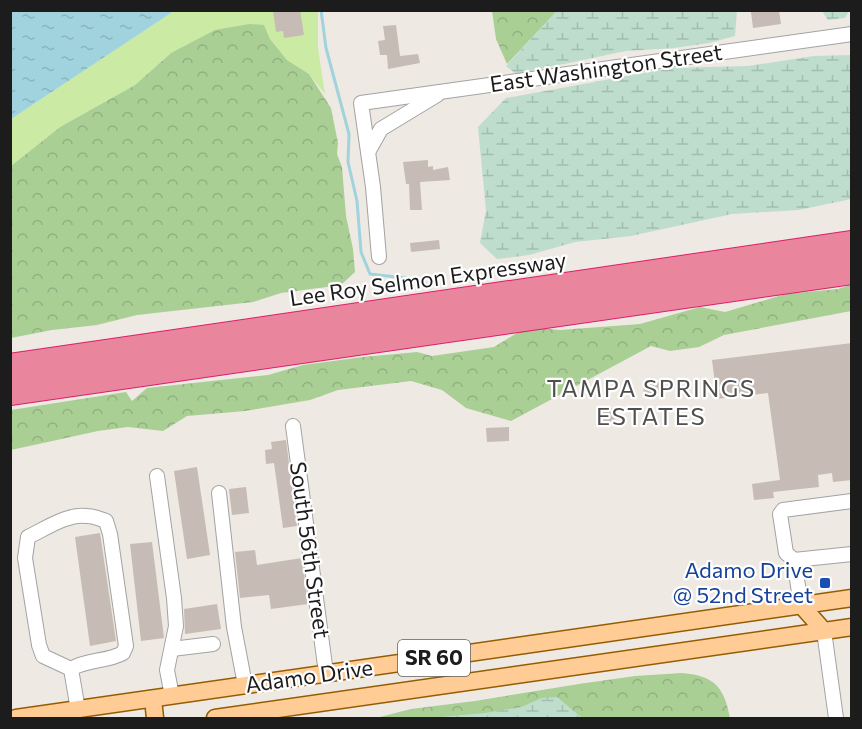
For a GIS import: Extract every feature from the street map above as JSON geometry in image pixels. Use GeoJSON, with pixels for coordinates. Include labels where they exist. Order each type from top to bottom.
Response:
{"type":"FeatureCollection","features":[{"type":"Feature","properties":{"kind":"highway","name":"Lee Roy Selmon Expressway"},"geometry":{"type":"LineString","coordinates":[[10,364],[852,241]]}},
{"type":"Feature","properties":{"kind":"highway"},"geometry":{"type":"LineString","coordinates":[[10,380],[852,258]]}},
{"type":"Feature","properties":{"kind":"highway"},"geometry":{"type":"LineString","coordinates":[[10,395],[852,274]]}},
{"type":"Feature","properties":{"kind":"main road","name":"Adamo Drive"},"geometry":{"type":"LineString","coordinates":[[16,718],[852,598]]}},
{"type":"Feature","properties":{"kind":"main road"},"geometry":{"type":"LineString","coordinates":[[801,605],[824,631]]}},
{"type":"Feature","properties":{"kind":"main road","name":"Adamo Drive"},"geometry":{"type":"LineString","coordinates":[[215,718],[852,627]]}},
{"type":"Feature","properties":{"kind":"main road"},"geometry":{"type":"LineString","coordinates":[[374,666],[378,695]]}},
{"type":"Feature","properties":{"kind":"main road"},"geometry":{"type":"LineString","coordinates":[[153,699],[155,718]]}},
{"type":"Feature","properties":{"kind":"street","name":"East Washington Street"},"geometry":{"type":"LineString","coordinates":[[368,152],[361,103],[852,34]]}},
{"type":"Feature","properties":{"kind":"street"},"geometry":{"type":"LineString","coordinates":[[379,257],[368,152],[381,129],[444,91]]}},
{"type":"Feature","properties":{"kind":"street","name":"South 56th Street"},"geometry":{"type":"LineString","coordinates":[[293,426],[326,673]]}},
{"type":"Feature","properties":{"kind":"street"},"geometry":{"type":"LineString","coordinates":[[157,476],[176,626],[167,670],[172,696]]}},
{"type":"Feature","properties":{"kind":"street"},"geometry":{"type":"LineString","coordinates":[[219,493],[234,627],[245,685]]}},
{"type":"Feature","properties":{"kind":"street"},"geometry":{"type":"LineString","coordinates":[[801,605],[794,560],[786,553],[780,514],[783,510],[852,501]]}},
{"type":"Feature","properties":{"kind":"street"},"geometry":{"type":"LineString","coordinates":[[80,516],[89,516],[106,521],[110,534],[126,646],[123,653],[116,657],[79,664],[71,669],[43,656],[39,645],[25,558],[28,537],[61,522],[80,516]]}},
{"type":"Feature","properties":{"kind":"street"},"geometry":{"type":"LineString","coordinates":[[794,560],[852,554]]}},
{"type":"Feature","properties":{"kind":"street"},"geometry":{"type":"LineString","coordinates":[[824,631],[836,718]]}},
{"type":"Feature","properties":{"kind":"street"},"geometry":{"type":"LineString","coordinates":[[172,649],[213,644]]}},
{"type":"Feature","properties":{"kind":"street"},"geometry":{"type":"LineString","coordinates":[[71,669],[78,710]]}},
{"type":"Feature","properties":{"kind":"green space"},"geometry":{"type":"Polygon","coordinates":[[[737,10],[735,36],[709,43],[626,51],[516,74],[506,66],[557,11],[737,10]]]}},
{"type":"Feature","properties":{"kind":"green space"},"geometry":{"type":"Polygon","coordinates":[[[174,11],[318,11],[318,48],[325,94],[309,74],[287,60],[270,39],[264,25],[171,53],[135,85],[60,127],[11,166],[11,119],[174,11]]]}},
{"type":"Feature","properties":{"kind":"green space"},"geometry":{"type":"Polygon","coordinates":[[[492,11],[557,11],[507,64],[496,39],[492,11]]]}},
{"type":"Feature","properties":{"kind":"green space"},"geometry":{"type":"Polygon","coordinates":[[[822,11],[849,11],[845,18],[828,20],[822,11]]]}},
{"type":"Feature","properties":{"kind":"green space"},"geometry":{"type":"Polygon","coordinates":[[[249,24],[264,25],[270,39],[287,60],[309,74],[331,108],[338,143],[337,154],[342,167],[346,216],[355,272],[341,285],[281,293],[253,302],[137,315],[97,325],[11,338],[11,166],[60,127],[135,85],[171,53],[215,30],[249,24]]]}},
{"type":"Feature","properties":{"kind":"green space"},"geometry":{"type":"Polygon","coordinates":[[[851,55],[851,199],[799,210],[732,214],[631,236],[575,242],[529,255],[497,259],[480,243],[486,210],[478,127],[506,98],[671,68],[748,66],[814,56],[851,55]]]}},
{"type":"Feature","properties":{"kind":"green space"},"geometry":{"type":"Polygon","coordinates":[[[851,285],[851,311],[724,335],[699,347],[670,351],[651,346],[511,421],[466,408],[442,390],[411,381],[338,390],[310,400],[245,411],[187,416],[163,431],[128,427],[98,431],[11,450],[11,410],[126,392],[132,401],[147,388],[268,375],[303,365],[363,357],[417,352],[432,356],[494,347],[527,327],[560,330],[640,324],[700,307],[725,312],[786,294],[838,289],[851,285]]]}},
{"type":"Feature","properties":{"kind":"green space"},"geometry":{"type":"Polygon","coordinates":[[[682,673],[703,677],[716,685],[725,698],[730,718],[376,718],[411,709],[579,684],[635,676],[682,673]]]}},
{"type":"Feature","properties":{"kind":"green space"},"geometry":{"type":"Polygon","coordinates":[[[557,697],[582,718],[431,718],[521,707],[542,698],[557,697]]]}},
{"type":"Feature","properties":{"kind":"water"},"geometry":{"type":"Polygon","coordinates":[[[11,10],[174,10],[174,11],[11,119],[11,10]]]}},
{"type":"Feature","properties":{"kind":"building"},"geometry":{"type":"Polygon","coordinates":[[[273,10],[300,10],[304,35],[284,38],[283,31],[276,32],[273,10]]]}},
{"type":"Feature","properties":{"kind":"building"},"geometry":{"type":"Polygon","coordinates":[[[779,10],[781,24],[753,28],[751,12],[779,10]]]}},
{"type":"Feature","properties":{"kind":"building"},"geometry":{"type":"Polygon","coordinates":[[[396,25],[400,56],[418,54],[420,63],[388,69],[387,55],[380,55],[378,41],[385,40],[383,26],[396,25]]]}},
{"type":"Feature","properties":{"kind":"building"},"geometry":{"type":"Polygon","coordinates":[[[428,160],[428,167],[433,166],[433,170],[448,167],[450,180],[420,182],[422,210],[410,210],[409,184],[406,184],[403,162],[428,160]]]}},
{"type":"Feature","properties":{"kind":"building"},"geometry":{"type":"Polygon","coordinates":[[[439,240],[440,249],[411,252],[410,243],[439,240]]]}},
{"type":"Feature","properties":{"kind":"building"},"geometry":{"type":"Polygon","coordinates":[[[852,343],[852,480],[833,482],[832,473],[818,475],[819,487],[773,492],[774,498],[754,500],[752,484],[780,480],[768,393],[717,399],[712,360],[852,343]]]}},
{"type":"Feature","properties":{"kind":"building"},"geometry":{"type":"Polygon","coordinates":[[[660,382],[661,393],[644,394],[643,384],[660,382]]]}},
{"type":"Feature","properties":{"kind":"building"},"geometry":{"type":"Polygon","coordinates":[[[612,408],[615,421],[604,424],[601,410],[612,408]]]}},
{"type":"Feature","properties":{"kind":"building"},"geometry":{"type":"Polygon","coordinates":[[[509,427],[509,441],[487,442],[486,428],[509,427]]]}},
{"type":"Feature","properties":{"kind":"building"},"geometry":{"type":"Polygon","coordinates":[[[286,440],[297,526],[283,528],[274,463],[266,464],[265,450],[272,449],[271,442],[286,440]]]}},
{"type":"Feature","properties":{"kind":"building"},"geometry":{"type":"Polygon","coordinates":[[[197,467],[210,555],[187,559],[174,471],[197,467]]]}},
{"type":"Feature","properties":{"kind":"building"},"geometry":{"type":"Polygon","coordinates":[[[246,487],[249,513],[232,515],[229,489],[246,487]]]}},
{"type":"Feature","properties":{"kind":"building"},"geometry":{"type":"Polygon","coordinates":[[[100,533],[116,641],[90,646],[75,537],[100,533]]]}},
{"type":"Feature","properties":{"kind":"building"},"geometry":{"type":"Polygon","coordinates":[[[152,542],[164,638],[141,641],[130,544],[152,542]]]}},
{"type":"Feature","properties":{"kind":"building"},"geometry":{"type":"Polygon","coordinates":[[[255,550],[257,565],[302,558],[308,604],[271,609],[269,595],[240,598],[235,552],[255,550]]]}},
{"type":"Feature","properties":{"kind":"building"},"geometry":{"type":"Polygon","coordinates":[[[217,604],[221,629],[185,634],[184,609],[217,604]]]}},
{"type":"Feature","properties":{"kind":"waterway"},"geometry":{"type":"LineString","coordinates":[[321,10],[326,48],[349,134],[348,162],[357,201],[361,252],[370,274],[422,280],[430,288]]}},
{"type":"Feature","properties":{"kind":"place","name":"Adamo Drive @ 52nd Street"},"geometry":{"type":"Point","coordinates":[825,583]}},
{"type":"Feature","properties":{"kind":"district","name":"TAMPA SPRINGS ESTATES"},"geometry":{"type":"Point","coordinates":[651,403]}}]}
